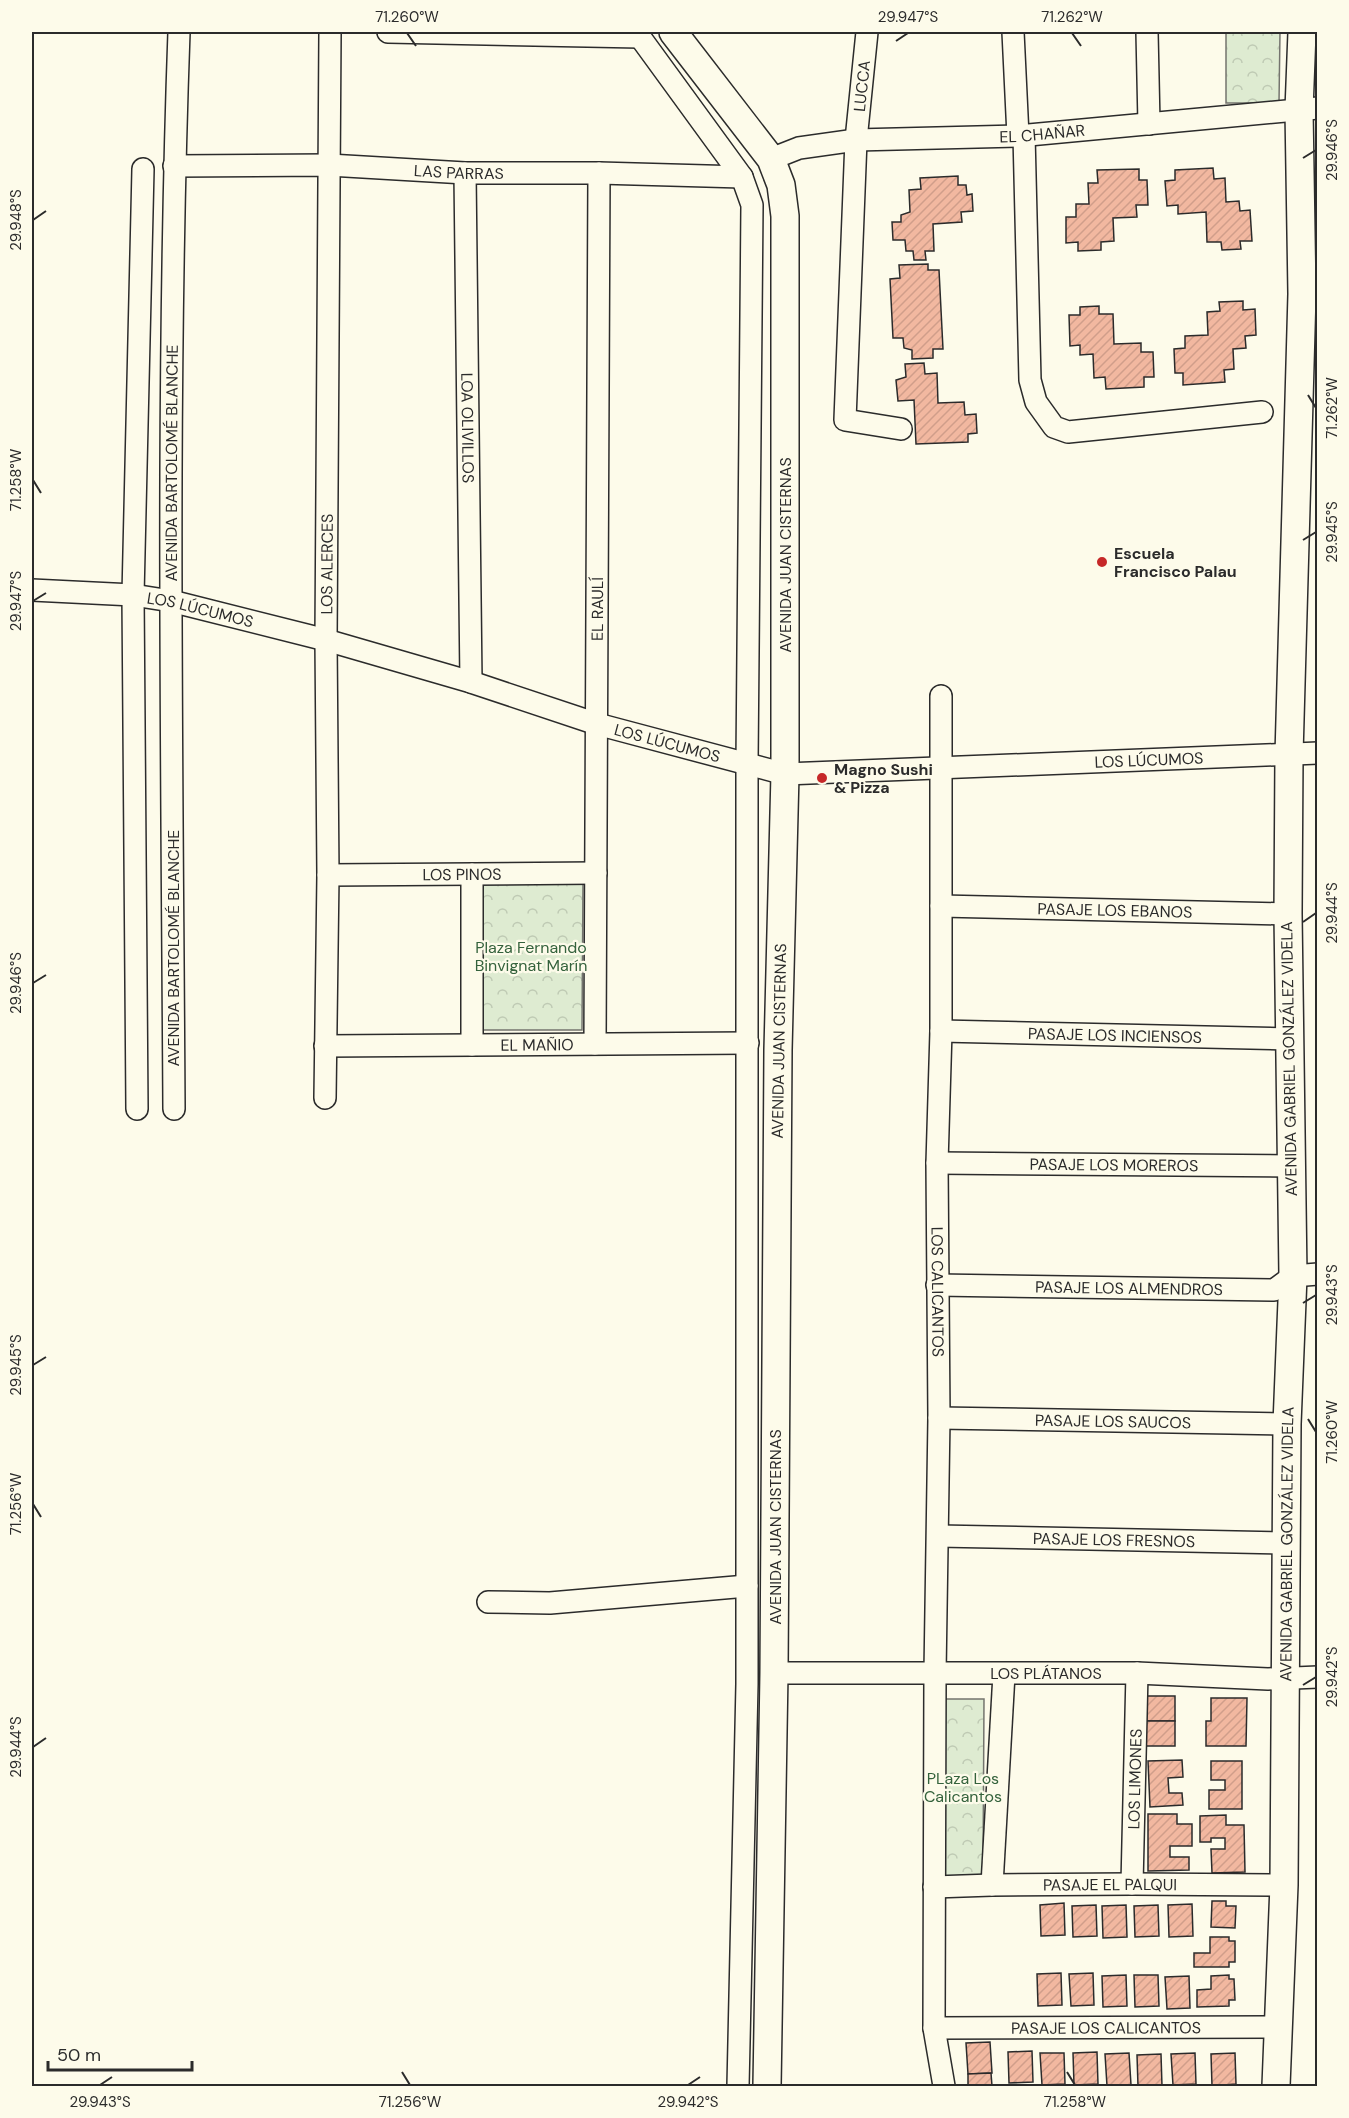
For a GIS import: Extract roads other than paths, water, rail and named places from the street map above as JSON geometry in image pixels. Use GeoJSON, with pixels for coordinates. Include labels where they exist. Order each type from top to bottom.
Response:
{"type":"FeatureCollection","features":[{"type":"Feature","properties":{"kind":"main road","name":"AVENIDA JUAN CISTERNAS"},"geometry":{"type":"LineString","coordinates":[[673,32],[771,159],[781,185],[785,216],[785,774],[778,1050],[774,1673],[766,2086]]}},
{"type":"Feature","properties":{"kind":"main road","name":"AVENIDA GABRIEL GONZÁLEZ VIDELA"},"geometry":{"type":"LineString","coordinates":[[1276,2086],[1284,1885],[1287,1424],[1305,1275],[1290,1166],[1288,1039],[1289,755],[1310,293],[1308,109],[1302,32]]}},
{"type":"Feature","properties":{"kind":"street","name":"AVENIDA BARTOLOMÉ BLANCHE"},"geometry":{"type":"LineString","coordinates":[[174,1108],[171,601],[174,166],[179,32]]}},
{"type":"Feature","properties":{"kind":"street","name":"LOS ALERCES"},"geometry":{"type":"LineString","coordinates":[[325,1098],[328,875],[326,640],[330,32]]}},
{"type":"Feature","properties":{"kind":"street"},"geometry":{"type":"LineString","coordinates":[[388,32],[640,34]]}},
{"type":"Feature","properties":{"kind":"street","name":"LUCCA"},"geometry":{"type":"LineString","coordinates":[[867,32],[856,140],[845,420],[901,429]]}},
{"type":"Feature","properties":{"kind":"street"},"geometry":{"type":"LineString","coordinates":[[1013,32],[1021,135],[1030,380],[1036,402],[1054,427],[1068,432],[1262,412]]}},
{"type":"Feature","properties":{"kind":"street"},"geometry":{"type":"LineString","coordinates":[[1147,32],[1149,124]]}},
{"type":"Feature","properties":{"kind":"street","name":"AVENIDA JUAN CISTERNAS"},"geometry":{"type":"LineString","coordinates":[[640,34],[742,177],[752,205],[747,763],[747,1684],[738,2086]]}},
{"type":"Feature","properties":{"kind":"street","name":"EL CHAÑAR"},"geometry":{"type":"LineString","coordinates":[[771,159],[799,148],[856,140],[1021,135],[1308,109]]}},
{"type":"Feature","properties":{"kind":"street","name":"LAS PARRAS"},"geometry":{"type":"LineString","coordinates":[[174,166],[329,165],[465,173],[599,173],[742,177]]}},
{"type":"Feature","properties":{"kind":"street","name":"AVENIDA BARTOLOMÉ BLANCHE"},"geometry":{"type":"LineString","coordinates":[[137,1109],[133,595],[143,168]]}},
{"type":"Feature","properties":{"kind":"street","name":"LOA OLIVILLOS"},"geometry":{"type":"LineString","coordinates":[[465,173],[471,682]]}},
{"type":"Feature","properties":{"kind":"street","name":"EL RAULÍ"},"geometry":{"type":"LineString","coordinates":[[595,1044],[599,173]]}},
{"type":"Feature","properties":{"kind":"street","name":"LOS LÚCUMOS"},"geometry":{"type":"LineString","coordinates":[[32,590],[133,595],[171,601],[326,640],[471,682],[597,724],[785,774],[1317,753]]}},
{"type":"Feature","properties":{"kind":"street","name":"LOS CALICANTOS"},"geometry":{"type":"LineString","coordinates":[[934,1887],[939,1418],[937,1162],[941,1031],[941,696]]}},
{"type":"Feature","properties":{"kind":"street","name":"LOS PINOS"},"geometry":{"type":"LineString","coordinates":[[328,875],[596,873]]}},
{"type":"Feature","properties":{"kind":"street"},"geometry":{"type":"LineString","coordinates":[[472,874],[472,1045]]}},
{"type":"Feature","properties":{"kind":"street","name":"PASAJE LOS EBANOS"},"geometry":{"type":"LineString","coordinates":[[941,906],[1288,914]]}},
{"type":"Feature","properties":{"kind":"street","name":"PASAJE LOS INCIENSOS"},"geometry":{"type":"LineString","coordinates":[[941,1031],[1288,1039]]}},
{"type":"Feature","properties":{"kind":"street","name":"EL MAÑIO"},"geometry":{"type":"LineString","coordinates":[[325,1046],[748,1043]]}},
{"type":"Feature","properties":{"kind":"street","name":"PASAJE LOS MOREROS"},"geometry":{"type":"LineString","coordinates":[[937,1162],[1290,1166]]}},
{"type":"Feature","properties":{"kind":"street","name":"PASAJE LOS ALMENDROS"},"geometry":{"type":"LineString","coordinates":[[937,1285],[1274,1290],[1305,1275]]}},
{"type":"Feature","properties":{"kind":"street","name":"PASAJE LOS SAUCOS"},"geometry":{"type":"LineString","coordinates":[[939,1418],[1287,1424]]}},
{"type":"Feature","properties":{"kind":"street","name":"PASAJE LOS FRESNOS"},"geometry":{"type":"LineString","coordinates":[[938,1536],[1288,1543]]}},
{"type":"Feature","properties":{"kind":"street"},"geometry":{"type":"LineString","coordinates":[[488,1602],[550,1603],[747,1586]]}},
{"type":"Feature","properties":{"kind":"street","name":"LOS PLÁTANOS"},"geometry":{"type":"LineString","coordinates":[[774,1673],[1137,1673],[1317,1677]]}},
{"type":"Feature","properties":{"kind":"street","name":"LOS LIMONES"},"geometry":{"type":"LineString","coordinates":[[1132,1884],[1137,1673]]}},
{"type":"Feature","properties":{"kind":"street"},"geometry":{"type":"LineString","coordinates":[[992,1885],[1004,1674]]}},
{"type":"Feature","properties":{"kind":"street","name":"PASAJE EL PALQUI"},"geometry":{"type":"LineString","coordinates":[[934,1887],[1132,1884],[1284,1885]]}},
{"type":"Feature","properties":{"kind":"street"},"geometry":{"type":"LineString","coordinates":[[934,1887],[934,2028],[944,2086]]}},
{"type":"Feature","properties":{"kind":"street","name":"PASAJE LOS CALICANTOS"},"geometry":{"type":"LineString","coordinates":[[934,2028],[1279,2027]]}},
{"type":"Feature","properties":{"kind":"place","name":"Escuela Francisco Palau"},"geometry":{"type":"Point","coordinates":[1102,562]}},
{"type":"Feature","properties":{"kind":"place","name":"Magno Sushi & Pizza"},"geometry":{"type":"Point","coordinates":[822,778]}},
{"type":"Feature","properties":{"kind":"park label","name":"Plaza Fernando Binvignat Marín"},"geometry":{"type":"Point","coordinates":[531,956]}},
{"type":"Feature","properties":{"kind":"park label","name":"PLaza Los Calicantos"},"geometry":{"type":"Point","coordinates":[963,1787]}}]}
